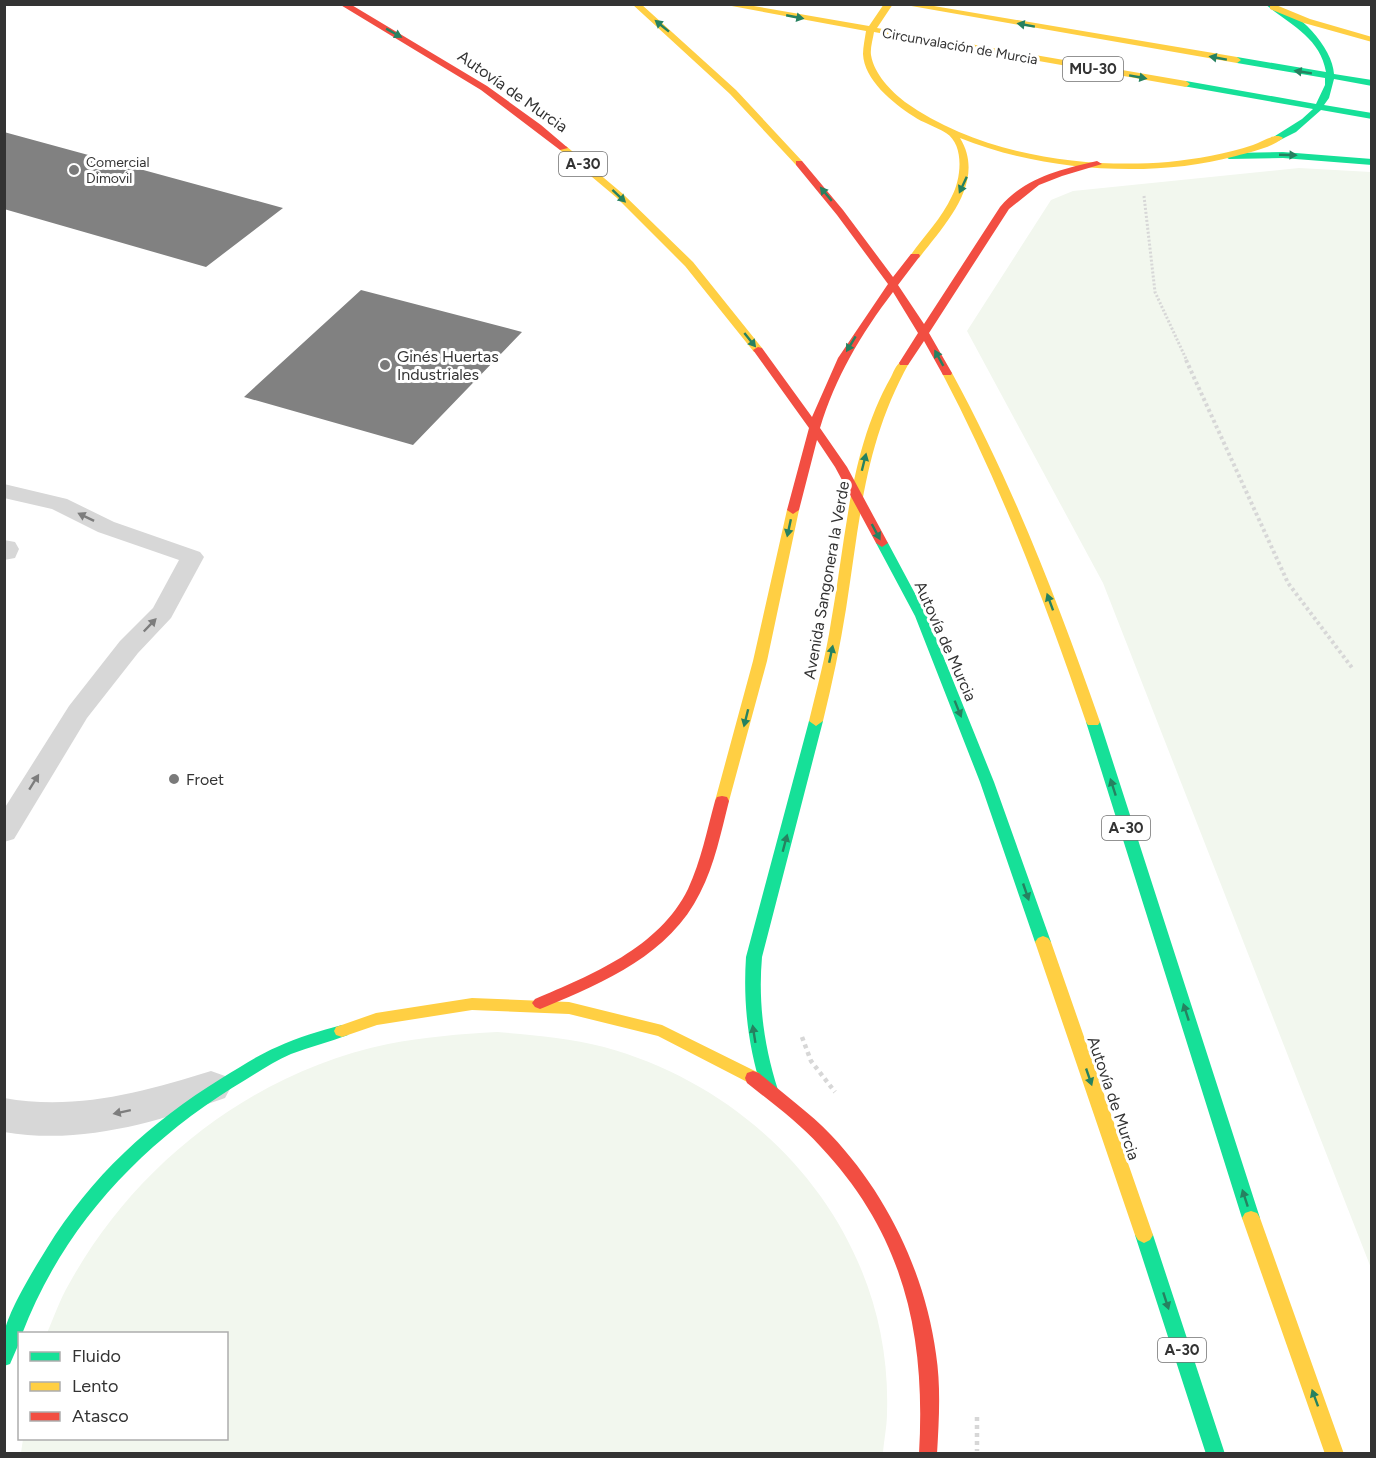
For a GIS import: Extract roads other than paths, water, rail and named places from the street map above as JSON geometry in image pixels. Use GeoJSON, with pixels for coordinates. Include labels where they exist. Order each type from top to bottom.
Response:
{"type":"FeatureCollection","features":[{"type":"Feature","properties":{"kind":"main road","name":"Autovía de Murcia"},"geometry":{"type":"LineString","coordinates":[[343,4],[422,48],[491,92],[558,143],[620,196],[689,264],[778,375],[841,467],[921,616],[987,782],[1148,1246],[1216,1454]]}},
{"type":"Feature","properties":{"kind":"main road","name":"A-30"},"geometry":{"type":"LineString","coordinates":[[636,4],[688,47],[772,134],[863,240],[926,336],[968,409],[1038,570],[1089,714],[1263,1254],[1335,1454]]}},
{"type":"Feature","properties":{"kind":"main road","name":"Circunvalación de Murcia"},"geometry":{"type":"LineString","coordinates":[[725,4],[915,39],[1371,116]]}},
{"type":"Feature","properties":{"kind":"main road"},"geometry":{"type":"LineString","coordinates":[[889,4],[870,26],[865,40],[865,53],[869,67],[883,88],[906,108],[951,132],[1019,153],[1097,164],[1129,166],[1175,164],[1229,156],[1283,155],[1371,162]]}},
{"type":"Feature","properties":{"kind":"main road","name":"Circunvalación de Murcia"},"geometry":{"type":"LineString","coordinates":[[904,4],[1371,83]]}},
{"type":"Feature","properties":{"kind":"main road"},"geometry":{"type":"LineString","coordinates":[[1271,6],[1307,21],[1371,40]]}},
{"type":"Feature","properties":{"kind":"main road"},"geometry":{"type":"LineString","coordinates":[[1229,156],[1265,145],[1300,128],[1326,102],[1331,88],[1332,74],[1320,45],[1292,19],[1271,6]]}},
{"type":"Feature","properties":{"kind":"main road"},"geometry":{"type":"LineString","coordinates":[[537,1004],[586,985],[620,966],[678,917],[695,889],[744,725],[792,517],[823,403],[834,376],[859,331],[963,186],[967,176],[966,157],[957,138],[951,132]]}},
{"type":"Feature","properties":{"kind":"main road","name":"Avenida Sangonera la Verde"},"geometry":{"type":"LineString","coordinates":[[770,1090],[758,1058],[750,988],[754,957],[810,745],[830,659],[840,611],[862,471],[871,436],[896,375],[1014,196],[1039,181],[1076,168],[1097,164]]}},
{"type":"Feature","properties":{"kind":"main road"},"geometry":{"type":"LineString","coordinates":[[6,1342],[51,1253],[78,1213],[109,1176],[143,1142],[180,1111],[218,1084],[270,1056],[351,1024],[397,1013],[444,1006],[491,1003],[537,1004],[579,1010],[660,1031],[735,1067],[770,1090],[808,1122],[842,1159],[872,1201],[896,1247],[915,1297],[927,1350],[930,1407],[928,1454]]}},
{"type":"Feature","properties":{"kind":"street"},"geometry":{"type":"LineString","coordinates":[[4,1115],[21,1119],[64,1120],[118,1113],[218,1084]]}},
{"type":"Feature","properties":{"kind":"lane"},"geometry":{"type":"LineString","coordinates":[[4,491],[59,504],[106,526],[192,556],[163,612],[129,647],[78,712],[4,832]]}},
{"type":"Feature","properties":{"kind":"place","name":"Comercial Dimovil"},"geometry":{"type":"Point","coordinates":[74,170]}},
{"type":"Feature","properties":{"kind":"place","name":"Ginés Huertas Industriales"},"geometry":{"type":"Point","coordinates":[385,365]}},
{"type":"Feature","properties":{"kind":"place","name":"Froet"},"geometry":{"type":"Point","coordinates":[174,779]}}]}
